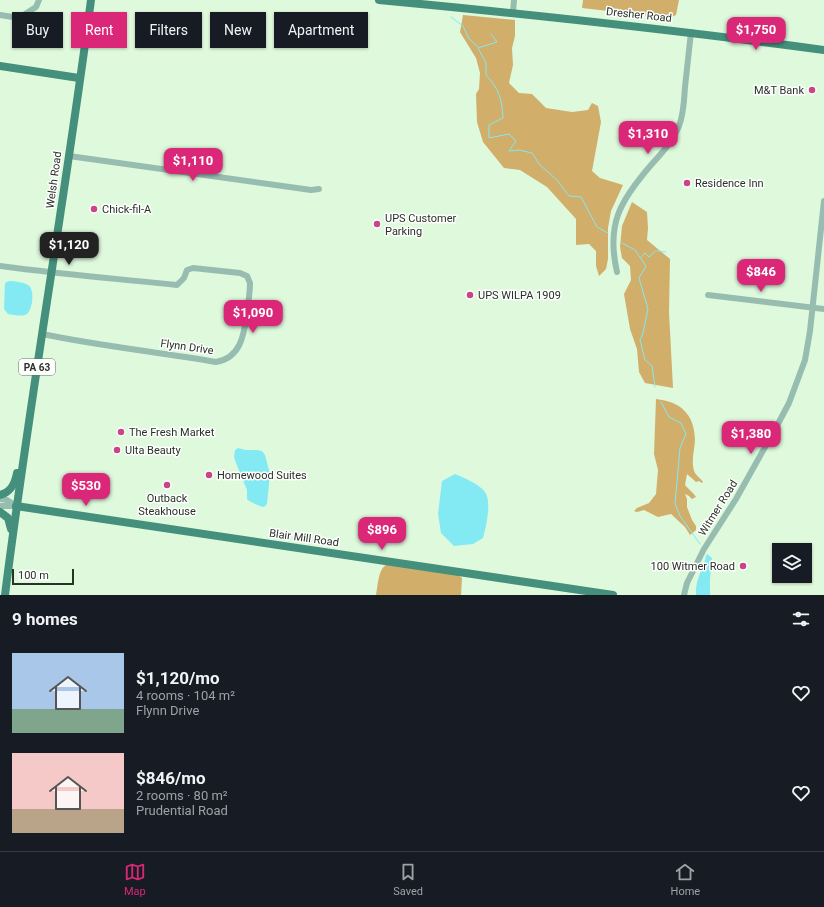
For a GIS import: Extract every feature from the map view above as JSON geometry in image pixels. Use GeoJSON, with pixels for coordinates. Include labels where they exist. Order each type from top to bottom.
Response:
{"type":"FeatureCollection","features":[{"type":"Feature","properties":{"kind":"main road","name":"Welsh Road"},"geometry":{"type":"LineString","coordinates":[[8,595],[25,452],[51,273],[64,196],[91,0]]}},
{"type":"Feature","properties":{"kind":"main road","name":"Dresher Road"},"geometry":{"type":"LineString","coordinates":[[379,0],[513,12],[691,32],[824,50]]}},
{"type":"Feature","properties":{"kind":"main road"},"geometry":{"type":"LineString","coordinates":[[0,66],[80,78]]}},
{"type":"Feature","properties":{"kind":"main road","name":"Welsh Road"},"geometry":{"type":"LineString","coordinates":[[5,595],[10,548],[30,445],[28,434]]}},
{"type":"Feature","properties":{"kind":"main road"},"geometry":{"type":"LineString","coordinates":[[0,495],[5,494],[13,486],[17,467],[25,452]]}},
{"type":"Feature","properties":{"kind":"main road","name":"Blair Mill Road"},"geometry":{"type":"LineString","coordinates":[[19,506],[613,595]]}},
{"type":"Feature","properties":{"kind":"main road"},"geometry":{"type":"LineString","coordinates":[[0,512],[6,516],[10,523],[10,548]]}},
{"type":"Feature","properties":{"kind":"street"},"geometry":{"type":"LineString","coordinates":[[0,15],[19,18],[36,7],[39,0]]}},
{"type":"Feature","properties":{"kind":"street"},"geometry":{"type":"LineString","coordinates":[[513,12],[514,0]]}},
{"type":"Feature","properties":{"kind":"street"},"geometry":{"type":"LineString","coordinates":[[617,272],[613,248],[614,231],[619,210],[629,192],[665,149],[679,125],[682,115],[691,32]]}},
{"type":"Feature","properties":{"kind":"street"},"geometry":{"type":"LineString","coordinates":[[69,156],[259,181],[311,190],[319,189]]}},
{"type":"Feature","properties":{"kind":"street","name":"Witmer Road"},"geometry":{"type":"LineString","coordinates":[[684,595],[687,583],[704,549],[736,499],[789,403],[805,360],[810,331],[811,308],[824,201]]}},
{"type":"Feature","properties":{"kind":"street"},"geometry":{"type":"LineString","coordinates":[[0,266],[51,273]]}},
{"type":"Feature","properties":{"kind":"street","name":"Flynn Drive"},"geometry":{"type":"LineString","coordinates":[[42,334],[79,342],[216,362],[225,359],[234,353],[242,342],[244,332],[250,283],[247,276],[240,273],[193,268],[187,270],[184,278],[176,285],[51,273]]}},
{"type":"Feature","properties":{"kind":"street"},"geometry":{"type":"LineString","coordinates":[[708,295],[824,309]]}},
{"type":"Feature","properties":{"kind":"street"},"geometry":{"type":"LineString","coordinates":[[0,499],[7,500],[19,506]]}},
{"type":"Feature","properties":{"kind":"street"},"geometry":{"type":"LineString","coordinates":[[0,506],[19,506]]}},
{"type":"Feature","properties":{"kind":"shaded area"},"geometry":{"type":"Polygon","coordinates":[[[583,0],[679,0],[676,15],[669,18],[582,8],[583,0]]]}},
{"type":"Feature","properties":{"kind":"shaded area"},"geometry":{"type":"Polygon","coordinates":[[[463,15],[515,20],[515,36],[512,48],[513,65],[509,83],[519,93],[532,94],[546,108],[572,112],[588,110],[592,103],[598,106],[601,122],[592,171],[600,178],[623,185],[611,211],[608,228],[608,259],[606,269],[599,276],[596,266],[596,251],[589,244],[576,245],[576,219],[547,187],[520,170],[504,168],[483,142],[477,122],[476,94],[479,89],[480,73],[476,58],[460,32],[463,15]]]}},
{"type":"Feature","properties":{"kind":"shaded area"},"geometry":{"type":"Polygon","coordinates":[[[632,202],[647,212],[647,240],[670,259],[669,312],[673,388],[645,383],[639,372],[637,349],[630,329],[624,294],[631,280],[630,266],[622,258],[620,247],[622,226],[632,202]]]}},
{"type":"Feature","properties":{"kind":"shaded area"},"geometry":{"type":"Polygon","coordinates":[[[656,399],[672,403],[684,410],[692,422],[694,430],[694,469],[695,473],[703,482],[696,482],[687,474],[685,485],[696,497],[692,499],[685,494],[687,499],[687,507],[696,526],[696,530],[690,535],[685,527],[671,514],[658,517],[644,510],[637,512],[634,511],[637,508],[649,503],[656,494],[658,470],[654,454],[656,399]]]}},
{"type":"Feature","properties":{"kind":"shaded area"},"geometry":{"type":"Polygon","coordinates":[[[386,565],[458,575],[462,578],[461,595],[376,595],[381,571],[386,565]]]}},
{"type":"Feature","properties":{"kind":"water"},"geometry":{"type":"Polygon","coordinates":[[[9,281],[24,283],[30,287],[32,291],[32,304],[27,314],[20,316],[8,314],[4,309],[5,283],[9,281]]]}},
{"type":"Feature","properties":{"kind":"water"},"geometry":{"type":"Polygon","coordinates":[[[238,448],[262,451],[265,455],[270,474],[267,504],[264,507],[247,499],[247,490],[234,457],[235,450],[238,448]]]}},
{"type":"Feature","properties":{"kind":"water"},"geometry":{"type":"Polygon","coordinates":[[[455,474],[479,486],[487,496],[488,515],[486,528],[483,538],[473,544],[454,546],[441,533],[438,514],[442,481],[455,474]]]}},
{"type":"Feature","properties":{"kind":"water"},"geometry":{"type":"Polygon","coordinates":[[[707,554],[712,558],[710,595],[696,595],[697,583],[707,554]]]}},
{"type":"Feature","properties":{"kind":"waterway"},"geometry":{"type":"LineString","coordinates":[[451,17],[463,26],[469,39],[478,47]]}},
{"type":"Feature","properties":{"kind":"waterway"},"geometry":{"type":"LineString","coordinates":[[491,34],[497,42],[478,48],[486,63],[486,75],[494,85],[499,95],[502,105],[503,118],[489,125],[489,138],[509,134],[516,141],[509,151],[519,150],[532,153],[540,165],[557,180],[569,196],[581,197],[597,227],[608,233]]}},
{"type":"Feature","properties":{"kind":"waterway"},"geometry":{"type":"LineString","coordinates":[[622,243],[635,250],[646,266],[639,278],[648,309],[640,340],[645,360],[652,366],[655,387]]}},
{"type":"Feature","properties":{"kind":"waterway"},"geometry":{"type":"LineString","coordinates":[[641,257],[645,253],[649,257],[656,251],[666,252]]}},
{"type":"Feature","properties":{"kind":"waterway"},"geometry":{"type":"LineString","coordinates":[[661,402],[669,417],[681,423],[686,434],[680,448],[675,504],[680,516],[700,544]]}},
{"type":"Feature","properties":{"kind":"place","name":"M&T Bank"},"geometry":{"type":"Point","coordinates":[812,90]}},
{"type":"Feature","properties":{"kind":"place","name":"Residence Inn"},"geometry":{"type":"Point","coordinates":[687,183]}},
{"type":"Feature","properties":{"kind":"place","name":"Chick-fil-A"},"geometry":{"type":"Point","coordinates":[94,209]}},
{"type":"Feature","properties":{"kind":"place","name":"UPS Customer Parking"},"geometry":{"type":"Point","coordinates":[377,224]}},
{"type":"Feature","properties":{"kind":"place","name":"UPS WILPA 1909"},"geometry":{"type":"Point","coordinates":[470,295]}},
{"type":"Feature","properties":{"kind":"place","name":"The Fresh Market"},"geometry":{"type":"Point","coordinates":[121,432]}},
{"type":"Feature","properties":{"kind":"place","name":"Ulta Beauty"},"geometry":{"type":"Point","coordinates":[117,450]}},
{"type":"Feature","properties":{"kind":"place","name":"Homewood Suites"},"geometry":{"type":"Point","coordinates":[209,475]}},
{"type":"Feature","properties":{"kind":"place","name":"Outback Steakhouse"},"geometry":{"type":"Point","coordinates":[167,485]}},
{"type":"Feature","properties":{"kind":"place","name":"100 Witmer Road"},"geometry":{"type":"Point","coordinates":[743,566]}}]}
